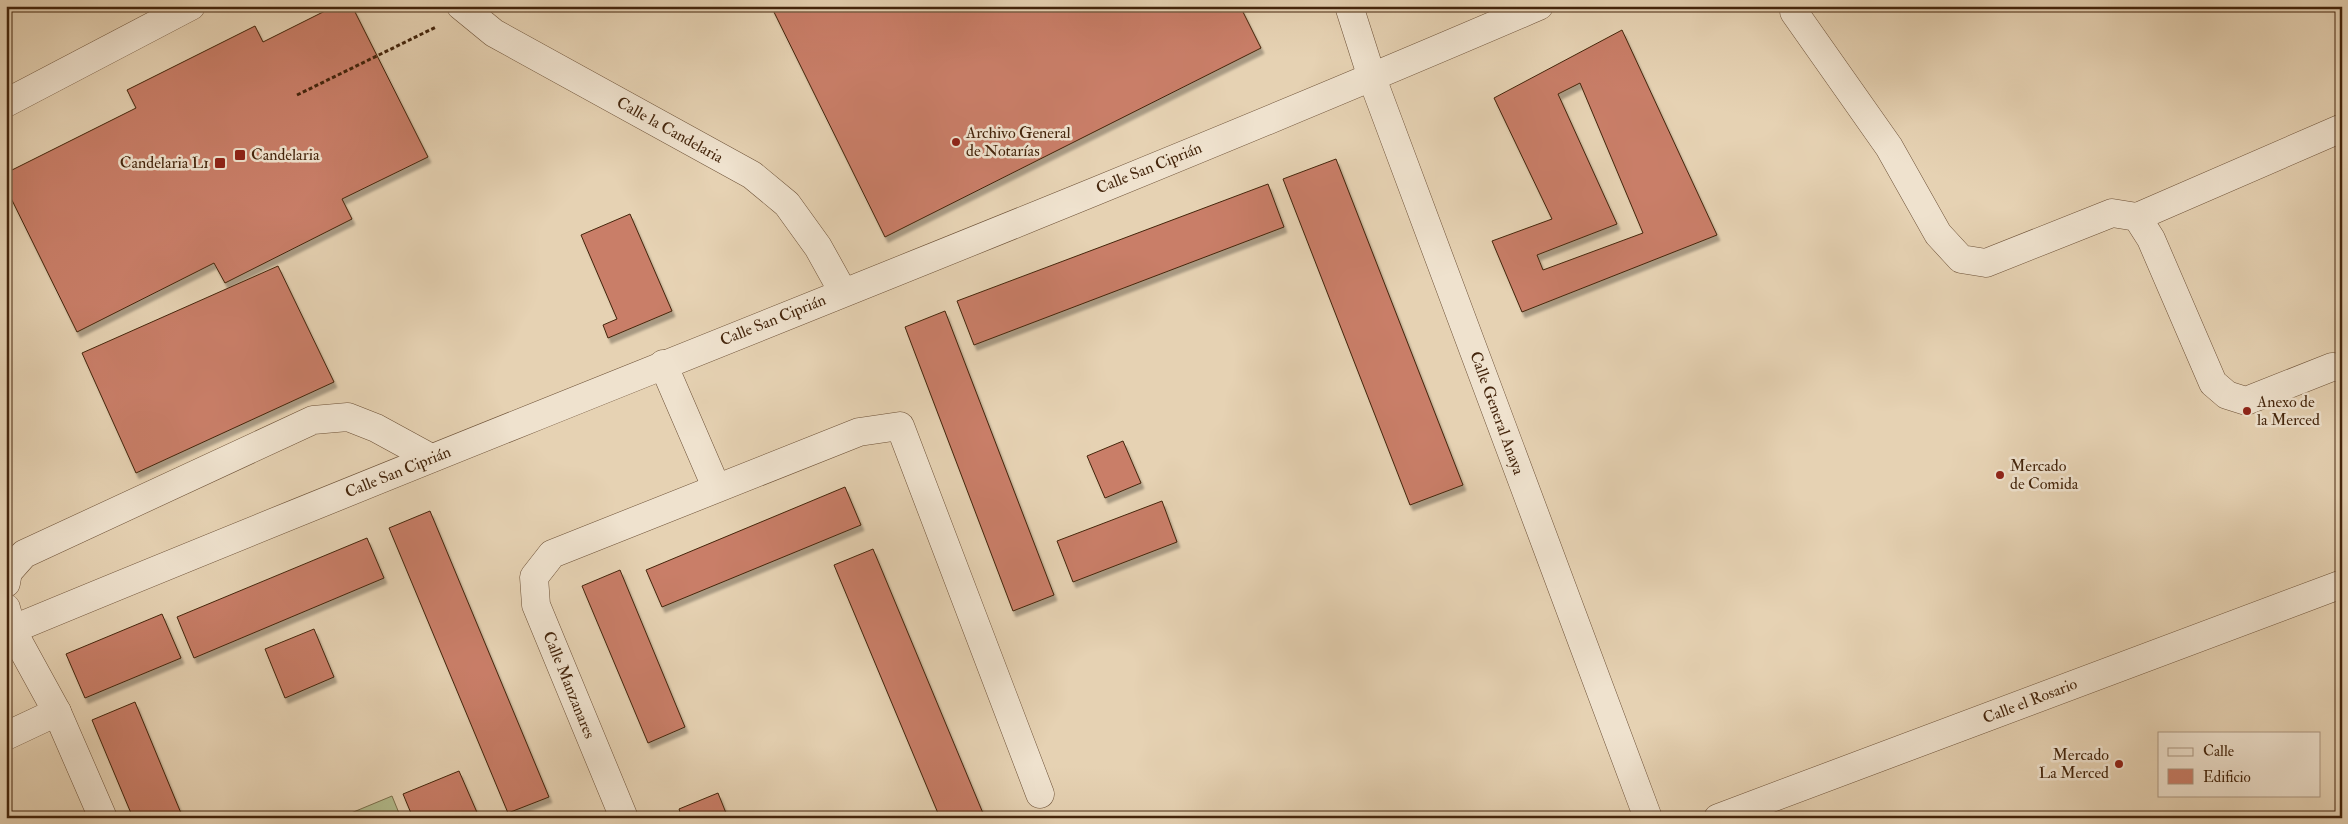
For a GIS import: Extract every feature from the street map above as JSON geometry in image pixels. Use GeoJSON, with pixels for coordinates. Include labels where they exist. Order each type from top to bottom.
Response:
{"type":"FeatureCollection","features":[{"type":"Feature","properties":{"kind":"street"},"geometry":{"type":"LineString","coordinates":[[6,103],[191,6]]}},
{"type":"Feature","properties":{"kind":"street","name":"Calle General Anaya"},"geometry":{"type":"LineString","coordinates":[[1349,6],[1372,78],[1648,818]]}},
{"type":"Feature","properties":{"kind":"street","name":"Calle San Ciprián"},"geometry":{"type":"LineString","coordinates":[[8,623],[431,458],[1372,78],[1540,6]]}},
{"type":"Feature","properties":{"kind":"street"},"geometry":{"type":"LineString","coordinates":[[1794,6],[1794,12],[1889,147],[1938,234],[1961,259],[1986,263],[2112,212],[2137,217],[2342,128]]}},
{"type":"Feature","properties":{"kind":"street","name":"Calle la Candelaria"},"geometry":{"type":"LineString","coordinates":[[464,9],[494,33],[752,175],[787,204],[818,247],[843,292]]}},
{"type":"Feature","properties":{"kind":"street"},"geometry":{"type":"LineString","coordinates":[[2137,217],[2151,239],[2213,383],[2227,396],[2246,401],[2332,367],[2342,368]]}},
{"type":"Feature","properties":{"kind":"street"},"geometry":{"type":"LineString","coordinates":[[663,364],[716,487],[859,432],[900,426],[1040,794]]}},
{"type":"Feature","properties":{"kind":"street"},"geometry":{"type":"LineString","coordinates":[[6,582],[8,572],[24,554],[313,420],[348,417],[376,428],[431,458]]}},
{"type":"Feature","properties":{"kind":"street","name":"Calle Manzanares"},"geometry":{"type":"LineString","coordinates":[[624,818],[536,605],[534,576],[552,554],[716,487]]}},
{"type":"Feature","properties":{"kind":"street","name":"Calle el Rosario"},"geometry":{"type":"LineString","coordinates":[[1718,818],[2342,584]]}},
{"type":"Feature","properties":{"kind":"street"},"geometry":{"type":"LineString","coordinates":[[8,623],[57,712],[103,818]]}},
{"type":"Feature","properties":{"kind":"street"},"geometry":{"type":"LineString","coordinates":[[6,736],[57,712]]}},
{"type":"Feature","properties":{"kind":"path"},"geometry":{"type":"LineString","coordinates":[[298,95],[464,9]]}},
{"type":"Feature","properties":{"kind":"green space"},"geometry":{"type":"Polygon","coordinates":[[[392,796],[401,818],[339,818],[392,796]]]}},
{"type":"Feature","properties":{"kind":"building"},"geometry":{"type":"Polygon","coordinates":[[[335,6],[352,6],[428,157],[342,199],[352,219],[225,283],[214,263],[77,332],[6,188],[6,173],[136,108],[127,90],[255,26],[263,42],[335,6]]]}},
{"type":"Feature","properties":{"kind":"building","name":"Archivo General de Notarías"},"geometry":{"type":"Polygon","coordinates":[[[771,6],[1240,6],[1261,48],[885,237],[771,6]]]}},
{"type":"Feature","properties":{"kind":"building"},"geometry":{"type":"Polygon","coordinates":[[[1622,30],[1717,235],[1522,312],[1492,241],[1552,219],[1494,98],[1622,30]],[[1580,83],[1558,94],[1617,224],[1537,255],[1543,270],[1643,233],[1580,83]]]}},
{"type":"Feature","properties":{"kind":"building"},"geometry":{"type":"Polygon","coordinates":[[[1336,159],[1463,485],[1410,505],[1283,179],[1336,159]]]}},
{"type":"Feature","properties":{"kind":"building"},"geometry":{"type":"Polygon","coordinates":[[[1268,184],[1284,227],[974,345],[957,301],[1268,184]]]}},
{"type":"Feature","properties":{"kind":"building"},"geometry":{"type":"Polygon","coordinates":[[[630,214],[672,311],[608,338],[603,325],[617,319],[581,235],[630,214]]]}},
{"type":"Feature","properties":{"kind":"building"},"geometry":{"type":"Polygon","coordinates":[[[278,266],[334,382],[136,473],[82,353],[278,266]]]}},
{"type":"Feature","properties":{"kind":"building"},"geometry":{"type":"Polygon","coordinates":[[[945,311],[1054,595],[1013,611],[905,327],[945,311]]]}},
{"type":"Feature","properties":{"kind":"building"},"geometry":{"type":"Polygon","coordinates":[[[1123,441],[1141,483],[1105,498],[1087,456],[1123,441]]]}},
{"type":"Feature","properties":{"kind":"building"},"geometry":{"type":"Polygon","coordinates":[[[845,487],[861,525],[662,607],[646,570],[845,487]]]}},
{"type":"Feature","properties":{"kind":"building"},"geometry":{"type":"Polygon","coordinates":[[[1162,501],[1177,542],[1073,582],[1057,541],[1162,501]]]}},
{"type":"Feature","properties":{"kind":"building"},"geometry":{"type":"Polygon","coordinates":[[[430,511],[549,797],[508,813],[389,528],[430,511]]]}},
{"type":"Feature","properties":{"kind":"building"},"geometry":{"type":"Polygon","coordinates":[[[367,538],[384,578],[194,658],[177,617],[367,538]]]}},
{"type":"Feature","properties":{"kind":"building"},"geometry":{"type":"Polygon","coordinates":[[[873,549],[985,818],[940,818],[834,565],[873,549]]]}},
{"type":"Feature","properties":{"kind":"building"},"geometry":{"type":"Polygon","coordinates":[[[620,570],[685,727],[648,743],[582,586],[620,570]]]}},
{"type":"Feature","properties":{"kind":"building"},"geometry":{"type":"Polygon","coordinates":[[[162,614],[181,658],[85,698],[66,654],[162,614]]]}},
{"type":"Feature","properties":{"kind":"building"},"geometry":{"type":"Polygon","coordinates":[[[314,629],[334,677],[285,698],[265,649],[314,629]]]}},
{"type":"Feature","properties":{"kind":"building"},"geometry":{"type":"Polygon","coordinates":[[[135,702],[183,818],[133,818],[92,720],[135,702]]]}},
{"type":"Feature","properties":{"kind":"building"},"geometry":{"type":"Polygon","coordinates":[[[459,771],[479,817],[413,818],[403,794],[459,771]]]}},
{"type":"Feature","properties":{"kind":"building"},"geometry":{"type":"Polygon","coordinates":[[[718,793],[728,818],[682,818],[679,809],[718,793]]]}},
{"type":"Feature","properties":{"kind":"place","name":"Archivo General de Notarías"},"geometry":{"type":"Point","coordinates":[956,142]}},
{"type":"Feature","properties":{"kind":"place","name":"Candelaria"},"geometry":{"type":"Point","coordinates":[240,155]}},
{"type":"Feature","properties":{"kind":"place","name":"Candelaria L1"},"geometry":{"type":"Point","coordinates":[220,163]}},
{"type":"Feature","properties":{"kind":"place","name":"Anexo de la Merced"},"geometry":{"type":"Point","coordinates":[2247,411]}},
{"type":"Feature","properties":{"kind":"place","name":"Mercado de Comida"},"geometry":{"type":"Point","coordinates":[2000,475]}},
{"type":"Feature","properties":{"kind":"place","name":"Mercado La Merced"},"geometry":{"type":"Point","coordinates":[2119,764]}}]}
